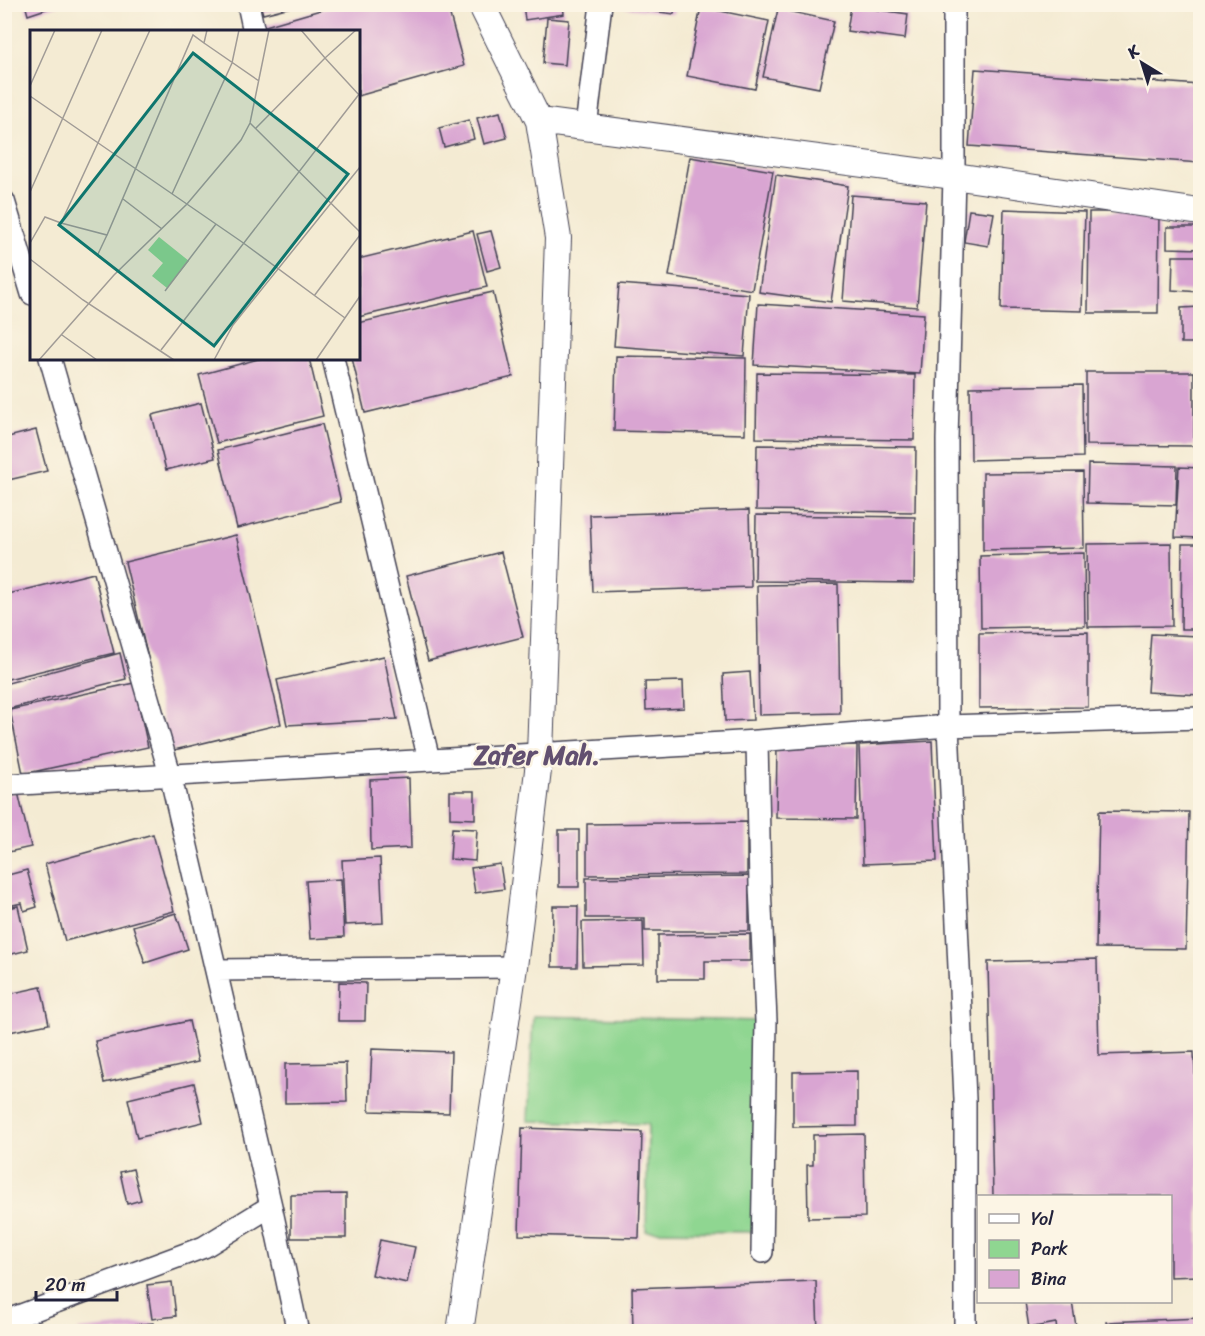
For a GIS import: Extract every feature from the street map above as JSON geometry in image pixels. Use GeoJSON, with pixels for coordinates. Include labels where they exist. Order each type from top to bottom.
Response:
{"type":"FeatureCollection","features":[{"type":"Feature","properties":{"kind":"street"},"geometry":{"type":"LineString","coordinates":[[248,4],[254,30]]}},
{"type":"Feature","properties":{"kind":"street"},"geometry":{"type":"LineString","coordinates":[[460,1332],[514,967],[540,754],[558,238],[539,121],[481,4]]}},
{"type":"Feature","properties":{"kind":"street"},"geometry":{"type":"LineString","coordinates":[[586,127],[601,4]]}},
{"type":"Feature","properties":{"kind":"street"},"geometry":{"type":"LineString","coordinates":[[954,4],[954,176],[947,440],[948,726],[965,1099],[965,1332]]}},
{"type":"Feature","properties":{"kind":"street"},"geometry":{"type":"LineString","coordinates":[[539,121],[954,176],[1200,212]]}},
{"type":"Feature","properties":{"kind":"street"},"geometry":{"type":"LineString","coordinates":[[4,201],[30,287]]}},
{"type":"Feature","properties":{"kind":"street"},"geometry":{"type":"LineString","coordinates":[[51,360],[170,774],[271,1206],[297,1328]]}},
{"type":"Feature","properties":{"kind":"street"},"geometry":{"type":"LineString","coordinates":[[333,360],[429,760]]}},
{"type":"Feature","properties":{"kind":"street"},"geometry":{"type":"LineString","coordinates":[[4,785],[757,741],[948,726],[1200,717]]}},
{"type":"Feature","properties":{"kind":"street"},"geometry":{"type":"LineString","coordinates":[[757,741],[766,1021],[762,1252]]}},
{"type":"Feature","properties":{"kind":"street"},"geometry":{"type":"LineString","coordinates":[[216,970],[514,967]]}},
{"type":"Feature","properties":{"kind":"street"},"geometry":{"type":"LineString","coordinates":[[5,1319],[204,1247],[271,1206]]}},
{"type":"Feature","properties":{"kind":"green space"},"geometry":{"type":"Polygon","coordinates":[[[533,1016],[763,1021],[757,1232],[646,1231],[648,1124],[528,1121],[533,1016]]]}},
{"type":"Feature","properties":{"kind":"building"},"geometry":{"type":"Polygon","coordinates":[[[25,4],[58,4],[58,5],[28,15],[25,4]]]}},
{"type":"Feature","properties":{"kind":"building"},"geometry":{"type":"Polygon","coordinates":[[[260,4],[297,4],[298,5],[263,14],[260,4]]]}},
{"type":"Feature","properties":{"kind":"building"},"geometry":{"type":"Polygon","coordinates":[[[341,4],[447,4],[464,66],[360,95],[360,30],[263,30],[262,27],[341,4]]]}},
{"type":"Feature","properties":{"kind":"building"},"geometry":{"type":"Polygon","coordinates":[[[523,4],[563,4],[564,14],[525,20],[523,4]]]}},
{"type":"Feature","properties":{"kind":"building"},"geometry":{"type":"Polygon","coordinates":[[[612,4],[675,4],[674,14],[612,6],[612,4]]]}},
{"type":"Feature","properties":{"kind":"building"},"geometry":{"type":"Polygon","coordinates":[[[851,6],[908,14],[905,39],[847,31],[851,6]]]}},
{"type":"Feature","properties":{"kind":"building"},"geometry":{"type":"Polygon","coordinates":[[[701,7],[769,21],[755,89],[687,76],[701,7]]]}},
{"type":"Feature","properties":{"kind":"building"},"geometry":{"type":"Polygon","coordinates":[[[778,9],[834,21],[819,88],[763,77],[778,9]]]}},
{"type":"Feature","properties":{"kind":"building"},"geometry":{"type":"Polygon","coordinates":[[[547,18],[569,20],[565,65],[543,63],[547,18]]]}},
{"type":"Feature","properties":{"kind":"building"},"geometry":{"type":"Polygon","coordinates":[[[975,69],[1200,85],[1200,163],[969,146],[975,69]]]}},
{"type":"Feature","properties":{"kind":"building"},"geometry":{"type":"Polygon","coordinates":[[[500,112],[507,138],[484,144],[477,118],[500,112]]]}},
{"type":"Feature","properties":{"kind":"building"},"geometry":{"type":"Polygon","coordinates":[[[469,120],[474,139],[444,147],[439,128],[469,120]]]}},
{"type":"Feature","properties":{"kind":"building"},"geometry":{"type":"Polygon","coordinates":[[[690,157],[773,171],[752,290],[669,276],[690,157]]]}},
{"type":"Feature","properties":{"kind":"building"},"geometry":{"type":"Polygon","coordinates":[[[776,175],[848,186],[831,302],[759,292],[776,175]]]}},
{"type":"Feature","properties":{"kind":"building"},"geometry":{"type":"Polygon","coordinates":[[[851,195],[926,201],[917,307],[843,301],[851,195]]]}},
{"type":"Feature","properties":{"kind":"building"},"geometry":{"type":"Polygon","coordinates":[[[1004,209],[1085,212],[1082,311],[1001,309],[1004,209]]]}},
{"type":"Feature","properties":{"kind":"building"},"geometry":{"type":"Polygon","coordinates":[[[969,210],[994,213],[988,246],[964,242],[969,210]]]}},
{"type":"Feature","properties":{"kind":"building"},"geometry":{"type":"Polygon","coordinates":[[[1089,212],[1159,212],[1158,313],[1088,313],[1089,212]]]}},
{"type":"Feature","properties":{"kind":"building"},"geometry":{"type":"Polygon","coordinates":[[[1167,227],[1200,227],[1200,249],[1167,248],[1167,227]]]}},
{"type":"Feature","properties":{"kind":"building"},"geometry":{"type":"Polygon","coordinates":[[[473,231],[487,287],[360,317],[360,259],[473,231]]]}},
{"type":"Feature","properties":{"kind":"building"},"geometry":{"type":"Polygon","coordinates":[[[491,231],[501,267],[487,271],[477,234],[491,231]]]}},
{"type":"Feature","properties":{"kind":"building"},"geometry":{"type":"Polygon","coordinates":[[[1173,256],[1200,256],[1200,292],[1172,290],[1173,256]]]}},
{"type":"Feature","properties":{"kind":"building"},"geometry":{"type":"Polygon","coordinates":[[[619,284],[749,294],[744,356],[614,346],[619,284]]]}},
{"type":"Feature","properties":{"kind":"building"},"geometry":{"type":"Polygon","coordinates":[[[493,292],[513,377],[365,413],[352,360],[360,360],[360,323],[493,292]]]}},
{"type":"Feature","properties":{"kind":"building"},"geometry":{"type":"Polygon","coordinates":[[[758,304],[924,314],[920,374],[754,365],[758,304]]]}},
{"type":"Feature","properties":{"kind":"building"},"geometry":{"type":"Polygon","coordinates":[[[1200,307],[1200,343],[1181,343],[1181,308],[1200,307]]]}},
{"type":"Feature","properties":{"kind":"building"},"geometry":{"type":"Polygon","coordinates":[[[616,356],[746,358],[745,434],[614,431],[616,356]]]}},
{"type":"Feature","properties":{"kind":"building"},"geometry":{"type":"Polygon","coordinates":[[[255,360],[309,360],[323,416],[217,443],[199,375],[255,360]]]}},
{"type":"Feature","properties":{"kind":"building"},"geometry":{"type":"Polygon","coordinates":[[[1086,372],[1194,372],[1194,446],[1086,445],[1086,372]]]}},
{"type":"Feature","properties":{"kind":"building"},"geometry":{"type":"Polygon","coordinates":[[[757,373],[915,375],[914,440],[756,438],[757,373]]]}},
{"type":"Feature","properties":{"kind":"building"},"geometry":{"type":"Polygon","coordinates":[[[1082,385],[1083,457],[971,460],[970,387],[1082,385]]]}},
{"type":"Feature","properties":{"kind":"building"},"geometry":{"type":"Polygon","coordinates":[[[201,403],[215,458],[166,470],[152,415],[201,403]]]}},
{"type":"Feature","properties":{"kind":"building"},"geometry":{"type":"Polygon","coordinates":[[[322,424],[341,502],[237,528],[218,450],[322,424]]]}},
{"type":"Feature","properties":{"kind":"building"},"geometry":{"type":"Polygon","coordinates":[[[36,430],[47,471],[4,481],[4,438],[36,430]]]}},
{"type":"Feature","properties":{"kind":"building"},"geometry":{"type":"Polygon","coordinates":[[[757,445],[916,447],[915,512],[756,510],[757,445]]]}},
{"type":"Feature","properties":{"kind":"building"},"geometry":{"type":"Polygon","coordinates":[[[1088,464],[1177,466],[1176,505],[1087,503],[1088,464]]]}},
{"type":"Feature","properties":{"kind":"building"},"geometry":{"type":"Polygon","coordinates":[[[1179,467],[1200,468],[1200,538],[1175,537],[1179,467]]]}},
{"type":"Feature","properties":{"kind":"building"},"geometry":{"type":"Polygon","coordinates":[[[1083,472],[1084,548],[983,550],[983,473],[1083,472]]]}},
{"type":"Feature","properties":{"kind":"building"},"geometry":{"type":"Polygon","coordinates":[[[749,510],[751,587],[593,592],[590,515],[749,510]]]}},
{"type":"Feature","properties":{"kind":"building"},"geometry":{"type":"Polygon","coordinates":[[[756,515],[915,517],[914,583],[755,581],[756,515]]]}},
{"type":"Feature","properties":{"kind":"building"},"geometry":{"type":"Polygon","coordinates":[[[236,535],[281,724],[170,751],[125,562],[236,535]]]}},
{"type":"Feature","properties":{"kind":"building"},"geometry":{"type":"Polygon","coordinates":[[[1171,543],[1172,626],[1088,627],[1087,544],[1171,543]]]}},
{"type":"Feature","properties":{"kind":"building"},"geometry":{"type":"Polygon","coordinates":[[[1182,544],[1200,544],[1200,629],[1181,629],[1182,544]]]}},
{"type":"Feature","properties":{"kind":"building"},"geometry":{"type":"Polygon","coordinates":[[[501,552],[523,637],[428,661],[406,576],[501,552]]]}},
{"type":"Feature","properties":{"kind":"building"},"geometry":{"type":"Polygon","coordinates":[[[1084,553],[1085,626],[981,628],[980,556],[1084,553]]]}},
{"type":"Feature","properties":{"kind":"building"},"geometry":{"type":"Polygon","coordinates":[[[94,573],[114,653],[8,679],[4,667],[4,595],[94,573]]]}},
{"type":"Feature","properties":{"kind":"building"},"geometry":{"type":"Polygon","coordinates":[[[838,584],[840,713],[759,715],[757,585],[838,584]]]}},
{"type":"Feature","properties":{"kind":"building"},"geometry":{"type":"Polygon","coordinates":[[[1088,632],[1088,707],[979,708],[979,633],[1088,632]]]}},
{"type":"Feature","properties":{"kind":"building"},"geometry":{"type":"Polygon","coordinates":[[[1151,634],[1200,636],[1200,695],[1147,692],[1151,634]]]}},
{"type":"Feature","properties":{"kind":"building"},"geometry":{"type":"Polygon","coordinates":[[[120,653],[126,679],[8,709],[4,696],[4,684],[120,653]]]}},
{"type":"Feature","properties":{"kind":"building"},"geometry":{"type":"Polygon","coordinates":[[[384,656],[397,719],[287,725],[277,680],[384,656]]]}},
{"type":"Feature","properties":{"kind":"building"},"geometry":{"type":"Polygon","coordinates":[[[750,672],[753,720],[725,721],[723,674],[750,672]]]}},
{"type":"Feature","properties":{"kind":"building"},"geometry":{"type":"Polygon","coordinates":[[[683,681],[684,708],[646,710],[645,682],[683,681]]]}},
{"type":"Feature","properties":{"kind":"building"},"geometry":{"type":"Polygon","coordinates":[[[134,683],[148,747],[23,774],[10,710],[134,683]]]}},
{"type":"Feature","properties":{"kind":"building"},"geometry":{"type":"Polygon","coordinates":[[[932,741],[937,861],[863,864],[859,745],[932,741]]]}},
{"type":"Feature","properties":{"kind":"building"},"geometry":{"type":"Polygon","coordinates":[[[777,745],[857,745],[856,819],[776,818],[777,745]]]}},
{"type":"Feature","properties":{"kind":"building"},"geometry":{"type":"Polygon","coordinates":[[[409,778],[411,848],[371,850],[370,780],[409,778]]]}},
{"type":"Feature","properties":{"kind":"building"},"geometry":{"type":"Polygon","coordinates":[[[450,791],[475,791],[475,819],[450,818],[450,791]]]}},
{"type":"Feature","properties":{"kind":"building"},"geometry":{"type":"Polygon","coordinates":[[[18,792],[31,847],[4,853],[4,795],[18,792]]]}},
{"type":"Feature","properties":{"kind":"building"},"geometry":{"type":"Polygon","coordinates":[[[1099,811],[1189,812],[1186,949],[1096,948],[1099,811]]]}},
{"type":"Feature","properties":{"kind":"building"},"geometry":{"type":"Polygon","coordinates":[[[747,822],[747,874],[587,875],[587,824],[747,822]]]}},
{"type":"Feature","properties":{"kind":"building"},"geometry":{"type":"Polygon","coordinates":[[[452,828],[477,829],[475,861],[450,859],[452,828]]]}},
{"type":"Feature","properties":{"kind":"building"},"geometry":{"type":"Polygon","coordinates":[[[559,830],[579,830],[579,887],[559,887],[559,830]]]}},
{"type":"Feature","properties":{"kind":"building"},"geometry":{"type":"Polygon","coordinates":[[[153,834],[174,911],[65,941],[45,864],[153,834]]]}},
{"type":"Feature","properties":{"kind":"building"},"geometry":{"type":"Polygon","coordinates":[[[380,858],[383,923],[345,925],[342,860],[380,858]]]}},
{"type":"Feature","properties":{"kind":"building"},"geometry":{"type":"Polygon","coordinates":[[[500,864],[504,889],[475,893],[471,868],[500,864]]]}},
{"type":"Feature","properties":{"kind":"building"},"geometry":{"type":"Polygon","coordinates":[[[27,870],[37,907],[24,911],[22,903],[4,907],[4,876],[27,870]]]}},
{"type":"Feature","properties":{"kind":"building"},"geometry":{"type":"Polygon","coordinates":[[[749,876],[749,931],[645,931],[645,918],[586,918],[586,878],[749,876]]]}},
{"type":"Feature","properties":{"kind":"building"},"geometry":{"type":"Polygon","coordinates":[[[341,879],[344,937],[310,939],[306,881],[341,879]]]}},
{"type":"Feature","properties":{"kind":"building"},"geometry":{"type":"Polygon","coordinates":[[[18,906],[28,950],[4,956],[4,909],[18,906]]]}},
{"type":"Feature","properties":{"kind":"building"},"geometry":{"type":"Polygon","coordinates":[[[553,906],[578,906],[577,967],[552,967],[553,906]]]}},
{"type":"Feature","properties":{"kind":"building"},"geometry":{"type":"Polygon","coordinates":[[[176,913],[188,949],[145,963],[133,926],[176,913]]]}},
{"type":"Feature","properties":{"kind":"building"},"geometry":{"type":"Polygon","coordinates":[[[643,921],[644,965],[583,966],[582,922],[643,921]]]}},
{"type":"Feature","properties":{"kind":"building"},"geometry":{"type":"Polygon","coordinates":[[[750,934],[750,961],[705,961],[705,979],[658,979],[658,935],[750,934]]]}},
{"type":"Feature","properties":{"kind":"building"},"geometry":{"type":"Polygon","coordinates":[[[1097,959],[1099,1055],[1194,1052],[1199,1157],[1198,1276],[1172,1277],[1172,1195],[993,1195],[988,962],[1097,959]]]}},
{"type":"Feature","properties":{"kind":"building"},"geometry":{"type":"Polygon","coordinates":[[[339,982],[366,983],[365,1021],[338,1021],[339,982]]]}},
{"type":"Feature","properties":{"kind":"building"},"geometry":{"type":"Polygon","coordinates":[[[41,987],[49,1024],[4,1033],[4,995],[41,987]]]}},
{"type":"Feature","properties":{"kind":"building"},"geometry":{"type":"Polygon","coordinates":[[[189,1021],[198,1062],[104,1083],[95,1041],[189,1021]]]}},
{"type":"Feature","properties":{"kind":"building"},"geometry":{"type":"Polygon","coordinates":[[[372,1049],[451,1052],[449,1113],[369,1111],[372,1049]]]}},
{"type":"Feature","properties":{"kind":"building"},"geometry":{"type":"Polygon","coordinates":[[[346,1063],[347,1102],[285,1103],[285,1064],[346,1063]]]}},
{"type":"Feature","properties":{"kind":"building"},"geometry":{"type":"Polygon","coordinates":[[[857,1071],[857,1126],[793,1127],[793,1072],[857,1071]]]}},
{"type":"Feature","properties":{"kind":"building"},"geometry":{"type":"Polygon","coordinates":[[[194,1083],[203,1122],[137,1138],[128,1099],[194,1083]]]}},
{"type":"Feature","properties":{"kind":"building"},"geometry":{"type":"Polygon","coordinates":[[[522,1128],[642,1132],[639,1238],[519,1235],[522,1128]]]}},
{"type":"Feature","properties":{"kind":"building"},"geometry":{"type":"Polygon","coordinates":[[[864,1134],[865,1217],[808,1218],[807,1165],[813,1165],[813,1135],[864,1134]]]}},
{"type":"Feature","properties":{"kind":"building"},"geometry":{"type":"Polygon","coordinates":[[[133,1169],[141,1200],[127,1204],[120,1172],[133,1169]]]}},
{"type":"Feature","properties":{"kind":"building"},"geometry":{"type":"Polygon","coordinates":[[[346,1194],[346,1238],[291,1238],[291,1195],[346,1194]]]}},
{"type":"Feature","properties":{"kind":"building"},"geometry":{"type":"Polygon","coordinates":[[[380,1240],[415,1247],[407,1283],[372,1275],[380,1240]]]}},
{"type":"Feature","properties":{"kind":"building"},"geometry":{"type":"Polygon","coordinates":[[[816,1281],[818,1332],[633,1332],[632,1288],[816,1281]]]}},
{"type":"Feature","properties":{"kind":"building"},"geometry":{"type":"Polygon","coordinates":[[[172,1282],[176,1316],[152,1319],[147,1285],[172,1282]]]}},
{"type":"Feature","properties":{"kind":"building"},"geometry":{"type":"Polygon","coordinates":[[[1025,1303],[1072,1303],[1077,1332],[1057,1332],[1056,1323],[1029,1328],[1025,1303]]]}},
{"type":"Feature","properties":{"kind":"building"},"geometry":{"type":"Polygon","coordinates":[[[1200,1318],[1200,1332],[1107,1332],[1106,1322],[1200,1318]]]}},
{"type":"Feature","properties":{"kind":"building"},"geometry":{"type":"Polygon","coordinates":[[[153,1323],[154,1332],[79,1332],[78,1330],[153,1323]]]}},
{"type":"Feature","properties":{"kind":"district","name":"Zafer Mah."},"geometry":{"type":"Point","coordinates":[537,755]}}]}
